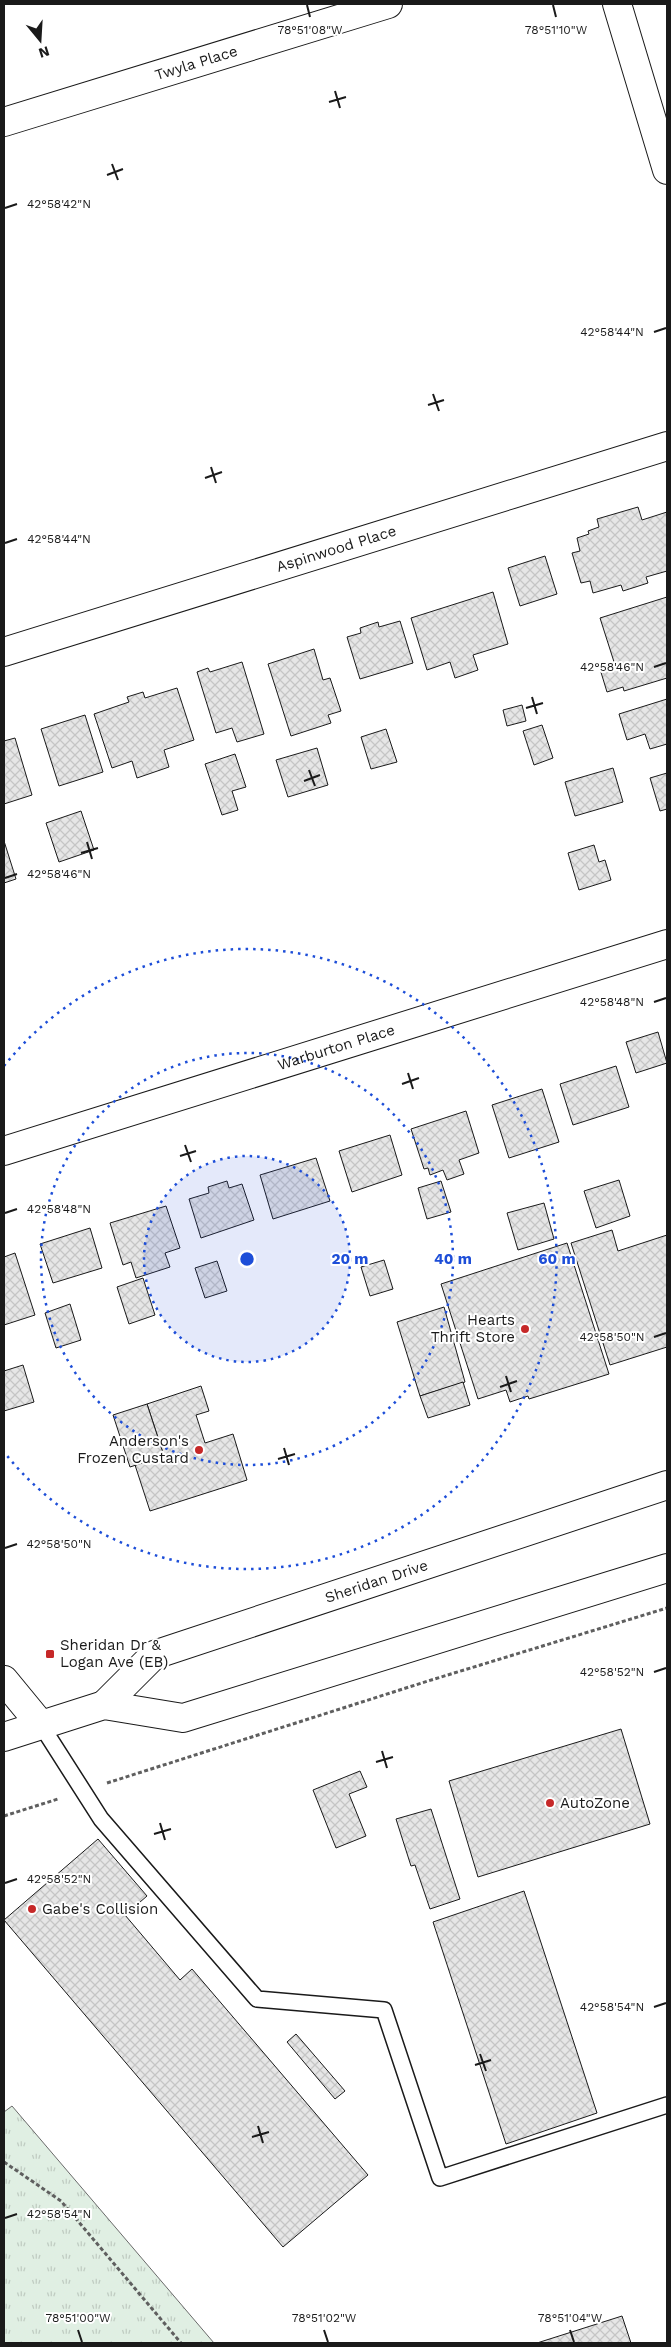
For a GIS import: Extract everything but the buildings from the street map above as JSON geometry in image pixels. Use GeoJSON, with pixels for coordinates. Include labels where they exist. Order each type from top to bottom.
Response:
{"type":"FeatureCollection","features":[{"type":"Feature","properties":{"kind":"street","name":"Twyla Place"},"geometry":{"type":"LineString","coordinates":[[4,122],[388,4]]}},
{"type":"Feature","properties":{"kind":"street"},"geometry":{"type":"LineString","coordinates":[[616,4],[667,170]]}},
{"type":"Feature","properties":{"kind":"street","name":"Aspinwood Place"},"geometry":{"type":"LineString","coordinates":[[4,652],[667,446]]}},
{"type":"Feature","properties":{"kind":"street","name":"Warburton Place"},"geometry":{"type":"LineString","coordinates":[[4,1151],[667,944]]}},
{"type":"Feature","properties":{"kind":"street","name":"Sheridan Drive"},"geometry":{"type":"LineString","coordinates":[[104,1705],[154,1655],[667,1485]]}},
{"type":"Feature","properties":{"kind":"street","name":"Sheridan Drive"},"geometry":{"type":"LineString","coordinates":[[4,1737],[104,1705],[182,1718],[667,1568]]}},
{"type":"Feature","properties":{"kind":"street"},"geometry":{"type":"LineString","coordinates":[[4,1680],[41,1725]]}},
{"type":"Feature","properties":{"kind":"lane"},"geometry":{"type":"LineString","coordinates":[[41,1725],[101,1820],[257,1999],[384,2010],[440,2178],[667,2105]]}},
{"type":"Feature","properties":{"kind":"path"},"geometry":{"type":"LineString","coordinates":[[4,1816],[428,1681],[667,1608]]}},
{"type":"Feature","properties":{"kind":"path"},"geometry":{"type":"LineString","coordinates":[[4,2162],[61,2201],[181,2343]]}},
{"type":"Feature","properties":{"kind":"green space"},"geometry":{"type":"Polygon","coordinates":[[[12,2106],[214,2343],[4,2343],[4,2112],[12,2106]]]}},
{"type":"Feature","properties":{"kind":"place","name":"Hearts Thrift Store"},"geometry":{"type":"Point","coordinates":[525,1329]}},
{"type":"Feature","properties":{"kind":"place","name":"Anderson's Frozen Custard"},"geometry":{"type":"Point","coordinates":[199,1450]}},
{"type":"Feature","properties":{"kind":"place","name":"Sheridan Dr & Logan Ave (EB)"},"geometry":{"type":"Point","coordinates":[50,1654]}},
{"type":"Feature","properties":{"kind":"place","name":"AutoZone"},"geometry":{"type":"Point","coordinates":[550,1803]}},
{"type":"Feature","properties":{"kind":"place","name":"Gabe's Collision"},"geometry":{"type":"Point","coordinates":[32,1909]}}]}
